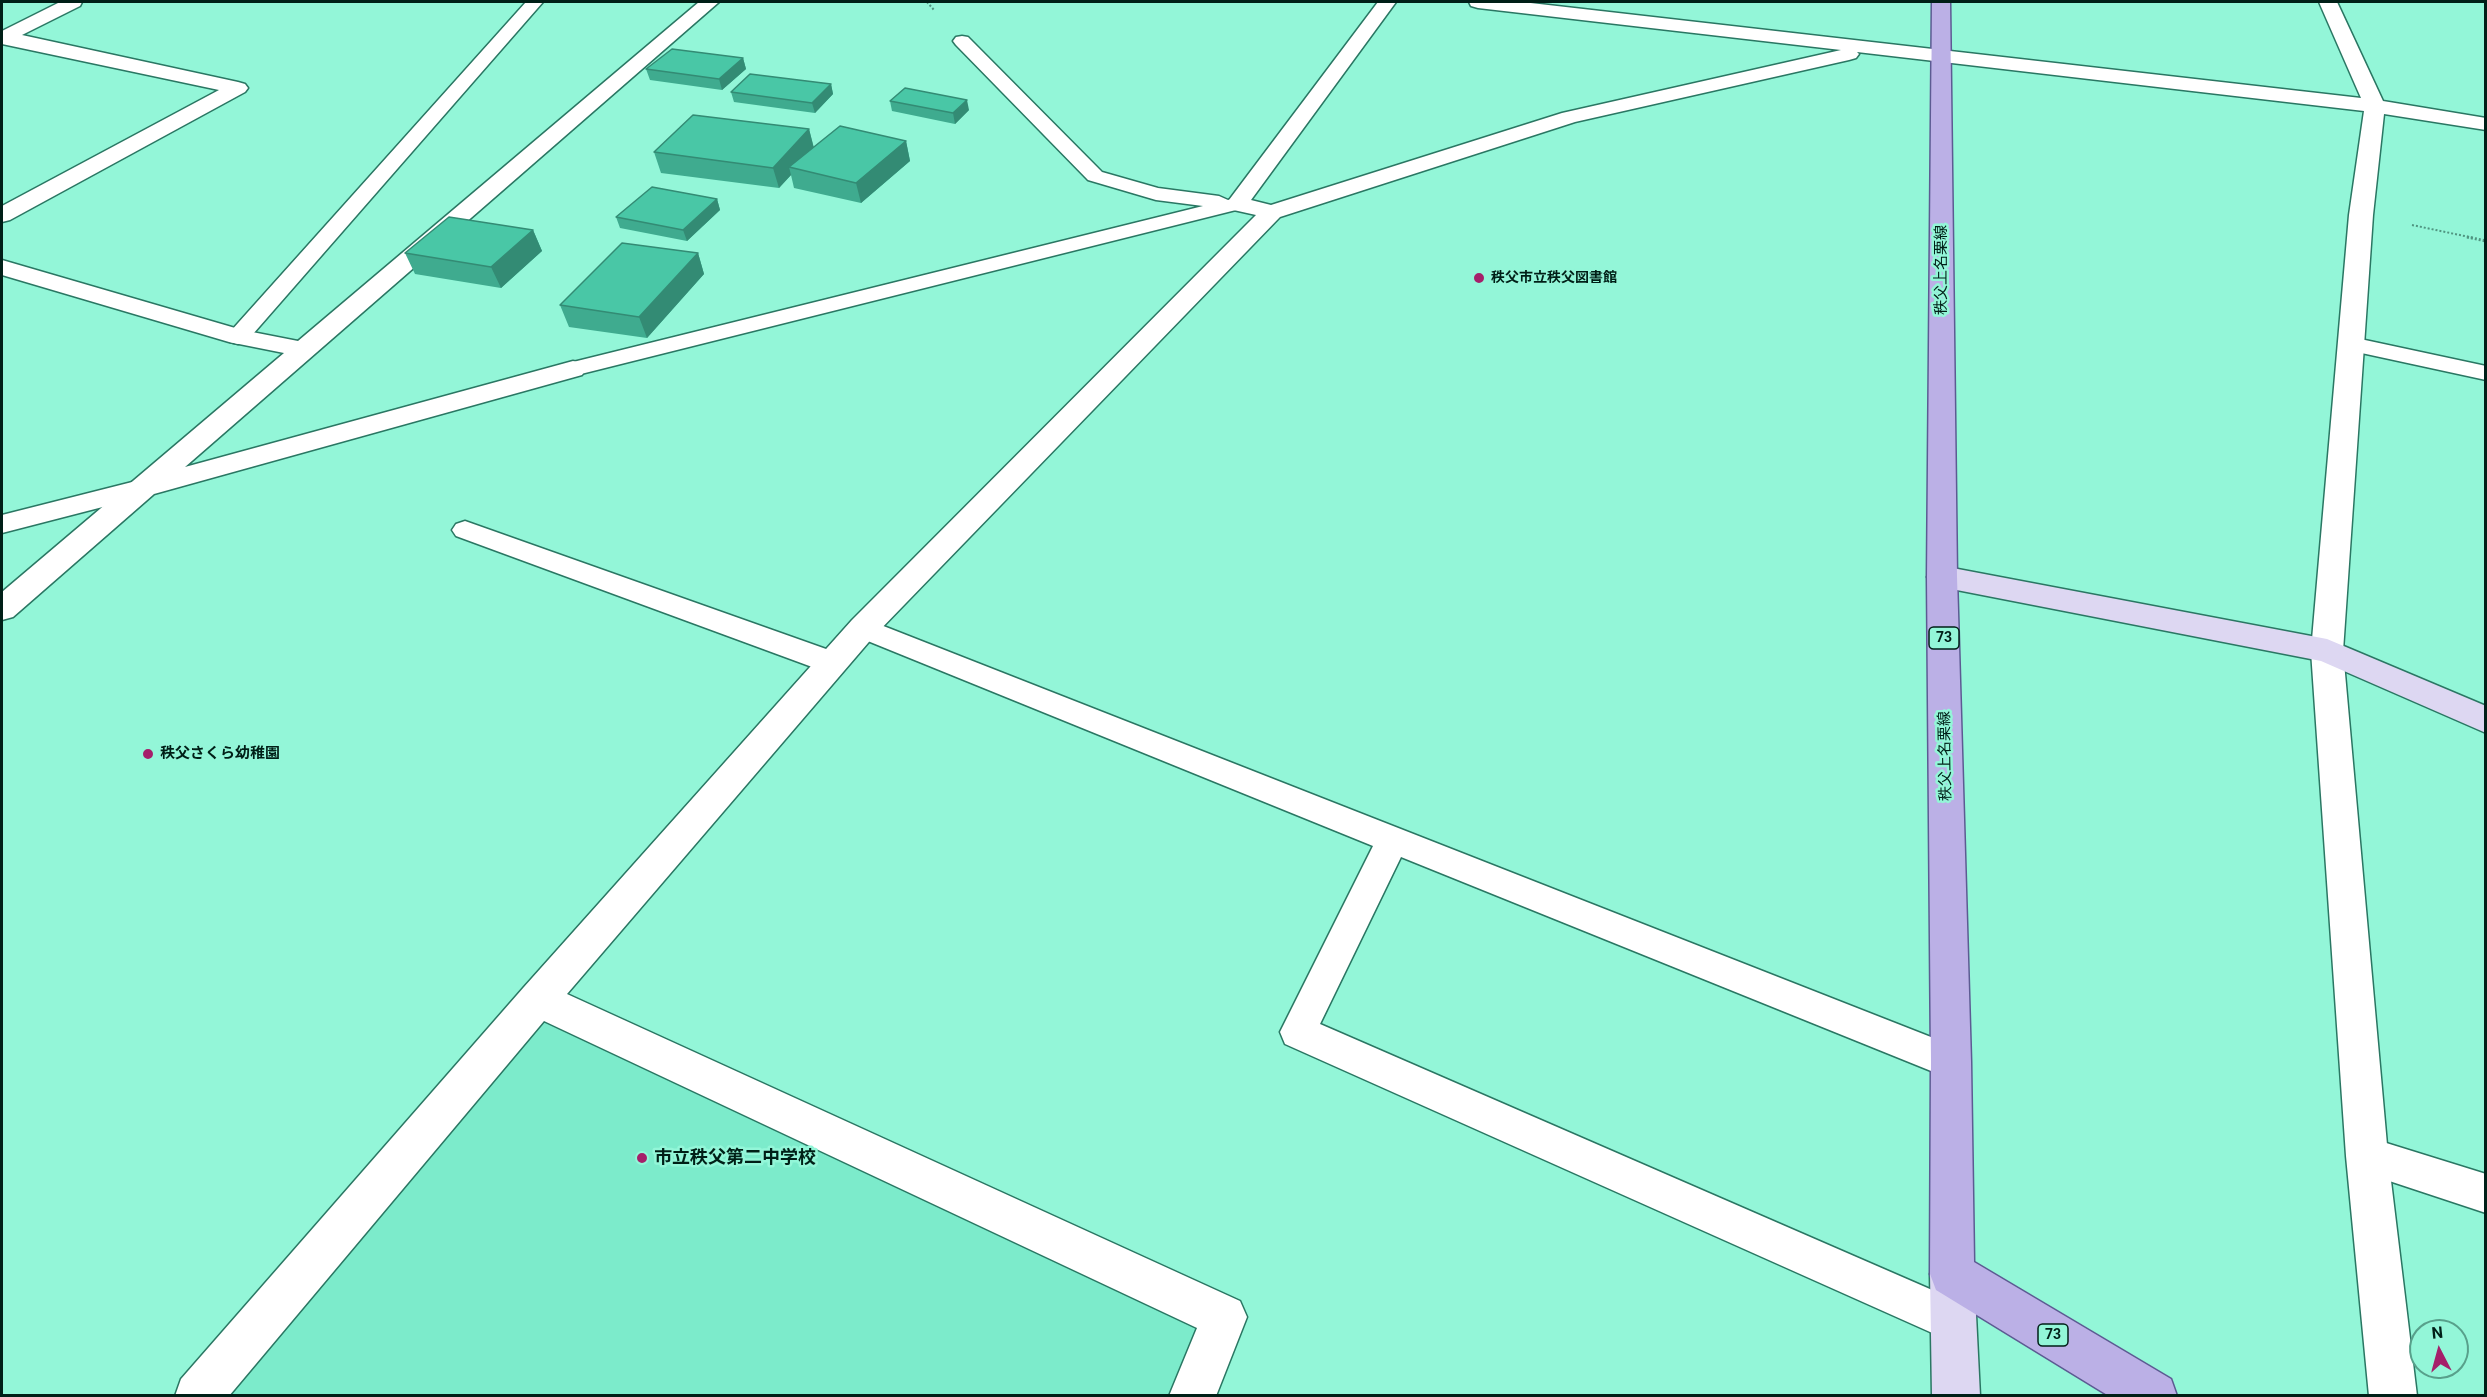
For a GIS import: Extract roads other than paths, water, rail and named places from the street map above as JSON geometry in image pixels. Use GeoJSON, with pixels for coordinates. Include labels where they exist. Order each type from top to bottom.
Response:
{"type":"FeatureCollection","features":[{"type":"Feature","properties":{"kind":"main road","name":"秩父上名栗線"},"geometry":{"type":"LineString","coordinates":[[1941,2],[1942,577],[1951,1062],[1952,1274]]}},
{"type":"Feature","properties":{"kind":"main road","name":"73"},"geometry":{"type":"LineString","coordinates":[[1952,1274],[2154,1395]]}},
{"type":"Feature","properties":{"kind":"street"},"geometry":{"type":"LineString","coordinates":[[2,37],[73,2]]}},
{"type":"Feature","properties":{"kind":"street"},"geometry":{"type":"LineString","coordinates":[[2,609],[710,2]]}},
{"type":"Feature","properties":{"kind":"street"},"geometry":{"type":"LineString","coordinates":[[1272,212],[1237,204],[1387,2]]}},
{"type":"Feature","properties":{"kind":"street"},"geometry":{"type":"LineString","coordinates":[[1478,2],[2375,106],[2486,124]]}},
{"type":"Feature","properties":{"kind":"street"},"geometry":{"type":"LineString","coordinates":[[2328,2],[2375,106],[2361,215],[2327,651],[2367,1156],[2393,1395]]}},
{"type":"Feature","properties":{"kind":"street"},"geometry":{"type":"LineString","coordinates":[[2,37],[238,88],[2,215]]}},
{"type":"Feature","properties":{"kind":"street"},"geometry":{"type":"LineString","coordinates":[[198,1395],[538,999],[863,628],[1272,212],[1569,117],[1872,48]]}},
{"type":"Feature","properties":{"kind":"street"},"geometry":{"type":"LineString","coordinates":[[2,267],[238,337],[306,350]]}},
{"type":"Feature","properties":{"kind":"street"},"geometry":{"type":"LineString","coordinates":[[144,488],[573,369]]}},
{"type":"Feature","properties":{"kind":"street"},"geometry":{"type":"LineString","coordinates":[[1942,577],[2327,651],[2486,720]]}},
{"type":"Feature","properties":{"kind":"street"},"geometry":{"type":"LineString","coordinates":[[538,999],[1224,1317],[1192,1395]]}},
{"type":"Feature","properties":{"kind":"street"},"geometry":{"type":"LineString","coordinates":[[1952,1274],[1956,1395]]}},
{"type":"Feature","properties":{"kind":"lane"},"geometry":{"type":"LineString","coordinates":[[238,337],[535,2]]}},
{"type":"Feature","properties":{"kind":"lane"},"geometry":{"type":"LineString","coordinates":[[962,41],[1095,176],[1156,195],[1237,204]]}},
{"type":"Feature","properties":{"kind":"lane"},"geometry":{"type":"LineString","coordinates":[[573,369],[1237,204]]}},
{"type":"Feature","properties":{"kind":"lane"},"geometry":{"type":"LineString","coordinates":[[2351,344],[2486,373]]}},
{"type":"Feature","properties":{"kind":"lane"},"geometry":{"type":"LineString","coordinates":[[2,524],[144,488]]}},
{"type":"Feature","properties":{"kind":"lane"},"geometry":{"type":"LineString","coordinates":[[465,530],[833,663]]}},
{"type":"Feature","properties":{"kind":"lane"},"geometry":{"type":"LineString","coordinates":[[863,628],[1951,1062]]}},
{"type":"Feature","properties":{"kind":"lane"},"geometry":{"type":"LineString","coordinates":[[1393,839],[1298,1032],[1954,1321]]}},
{"type":"Feature","properties":{"kind":"lane"},"geometry":{"type":"LineString","coordinates":[[2367,1156],[2486,1194]]}},
{"type":"Feature","properties":{"kind":"place","name":"秩父市立秩父図書館"},"geometry":{"type":"Point","coordinates":[1479,278]}},
{"type":"Feature","properties":{"kind":"place","name":"秩父さくら幼稚園"},"geometry":{"type":"Point","coordinates":[148,754]}},
{"type":"Feature","properties":{"kind":"place","name":"市立秩父第二中学校"},"geometry":{"type":"Point","coordinates":[642,1158]}}]}
